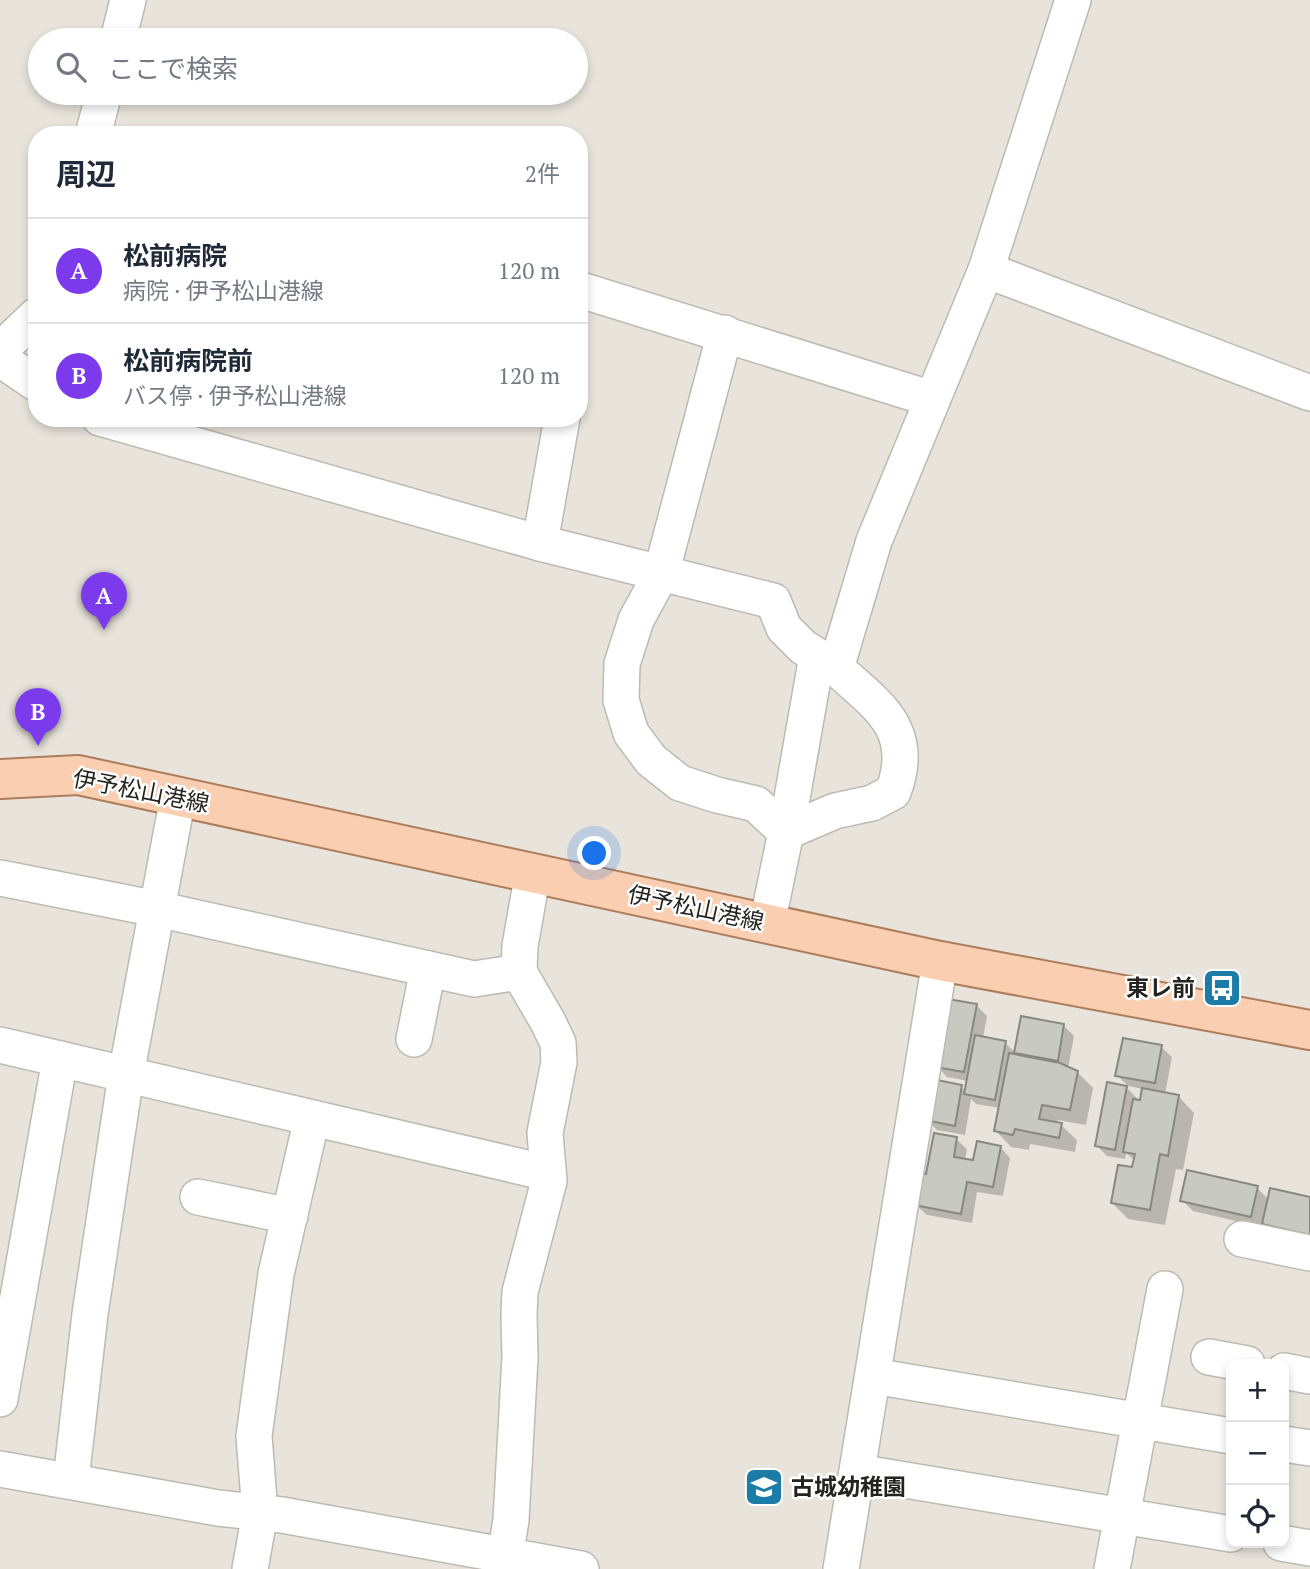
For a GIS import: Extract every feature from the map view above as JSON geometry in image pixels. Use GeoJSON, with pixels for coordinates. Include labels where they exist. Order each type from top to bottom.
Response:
{"type":"FeatureCollection","features":[{"type":"Feature","properties":{"kind":"main road","name":"伊予松山港線"},"geometry":{"type":"LineString","coordinates":[[0,779],[78,775],[940,961],[1310,1030]]}},
{"type":"Feature","properties":{"kind":"street"},"geometry":{"type":"LineString","coordinates":[[121,28],[128,0]]}},
{"type":"Feature","properties":{"kind":"street"},"geometry":{"type":"LineString","coordinates":[[767,924],[827,662],[986,270],[1073,0]]}},
{"type":"Feature","properties":{"kind":"street"},"geometry":{"type":"LineString","coordinates":[[95,126],[101,105]]}},
{"type":"Feature","properties":{"kind":"street"},"geometry":{"type":"LineString","coordinates":[[986,270],[1310,393]]}},
{"type":"Feature","properties":{"kind":"street"},"geometry":{"type":"LineString","coordinates":[[588,301],[725,333],[932,399]]}},
{"type":"Feature","properties":{"kind":"street"},"geometry":{"type":"LineString","coordinates":[[0,350],[28,324]]}},
{"type":"Feature","properties":{"kind":"street"},"geometry":{"type":"LineString","coordinates":[[725,333],[661,573],[636,620],[622,664],[621,700],[631,733],[651,760],[680,783],[756,804],[786,832]]}},
{"type":"Feature","properties":{"kind":"street"},"geometry":{"type":"LineString","coordinates":[[0,359],[28,378]]}},
{"type":"Feature","properties":{"kind":"street"},"geometry":{"type":"LineString","coordinates":[[132,427],[540,543],[773,601],[784,628],[803,647],[827,662],[888,716],[898,737],[900,775],[893,792],[872,803],[835,811],[786,832]]}},
{"type":"Feature","properties":{"kind":"street"},"geometry":{"type":"LineString","coordinates":[[540,543],[560,427]]}},
{"type":"Feature","properties":{"kind":"street"},"geometry":{"type":"LineString","coordinates":[[71,1480],[90,1314],[126,1075],[178,797]]}},
{"type":"Feature","properties":{"kind":"street"},"geometry":{"type":"LineString","coordinates":[[504,1562],[511,1520],[520,1359],[520,1292],[544,1202],[548,1173],[545,1133],[559,1062],[558,1043],[519,972],[520,946],[533,872]]}},
{"type":"Feature","properties":{"kind":"street"},"geometry":{"type":"LineString","coordinates":[[0,877],[474,979],[519,972]]}},
{"type":"Feature","properties":{"kind":"street"},"geometry":{"type":"LineString","coordinates":[[841,1569],[940,961]]}},
{"type":"Feature","properties":{"kind":"street"},"geometry":{"type":"LineString","coordinates":[[414,1039],[428,969]]}},
{"type":"Feature","properties":{"kind":"street"},"geometry":{"type":"LineString","coordinates":[[0,1045],[548,1173]]}},
{"type":"Feature","properties":{"kind":"street"},"geometry":{"type":"LineString","coordinates":[[0,1399],[60,1059]]}},
{"type":"Feature","properties":{"kind":"street"},"geometry":{"type":"LineString","coordinates":[[250,1569],[260,1513],[254,1436],[266,1364],[276,1275],[312,1118]]}},
{"type":"Feature","properties":{"kind":"street"},"geometry":{"type":"LineString","coordinates":[[198,1198],[290,1216]]}},
{"type":"Feature","properties":{"kind":"street"},"geometry":{"type":"LineString","coordinates":[[1242,1239],[1310,1253]]}},
{"type":"Feature","properties":{"kind":"street"},"geometry":{"type":"LineString","coordinates":[[1112,1569],[1165,1289]]}},
{"type":"Feature","properties":{"kind":"street"},"geometry":{"type":"LineString","coordinates":[[1209,1357],[1226,1360]]}},
{"type":"Feature","properties":{"kind":"street"},"geometry":{"type":"LineString","coordinates":[[1289,1372],[1310,1376]]}},
{"type":"Feature","properties":{"kind":"street"},"geometry":{"type":"LineString","coordinates":[[873,1376],[1226,1435]]}},
{"type":"Feature","properties":{"kind":"street"},"geometry":{"type":"LineString","coordinates":[[1289,1445],[1310,1448]]}},
{"type":"Feature","properties":{"kind":"street"},"geometry":{"type":"LineString","coordinates":[[0,1469],[260,1513],[504,1562],[581,1569]]}},
{"type":"Feature","properties":{"kind":"street"},"geometry":{"type":"LineString","coordinates":[[857,1472],[1226,1533]]}},
{"type":"Feature","properties":{"kind":"street"},"geometry":{"type":"LineString","coordinates":[[1289,1544],[1310,1548]]}},
{"type":"Feature","properties":{"kind":"building"},"geometry":{"type":"Polygon","coordinates":[[[948,999],[977,1004],[964,1072],[935,1067],[948,999]]]}},
{"type":"Feature","properties":{"kind":"building"},"geometry":{"type":"Polygon","coordinates":[[[1021,1016],[1064,1024],[1058,1061],[1014,1053],[1021,1016]]]}},
{"type":"Feature","properties":{"kind":"building"},"geometry":{"type":"Polygon","coordinates":[[[975,1035],[1006,1041],[995,1100],[964,1094],[975,1035]]]}},
{"type":"Feature","properties":{"kind":"building"},"geometry":{"type":"Polygon","coordinates":[[[1123,1038],[1162,1045],[1155,1083],[1115,1076],[1123,1038]]]}},
{"type":"Feature","properties":{"kind":"building"},"geometry":{"type":"Polygon","coordinates":[[[1009,1053],[1060,1063],[1078,1071],[1070,1110],[1042,1105],[1039,1119],[1062,1123],[1059,1138],[1015,1129],[1013,1135],[994,1131],[1009,1053]]]}},
{"type":"Feature","properties":{"kind":"building"},"geometry":{"type":"Polygon","coordinates":[[[932,1079],[962,1085],[955,1126],[925,1120],[932,1079]]]}},
{"type":"Feature","properties":{"kind":"building"},"geometry":{"type":"Polygon","coordinates":[[[1107,1082],[1127,1086],[1115,1150],[1095,1146],[1107,1082]]]}},
{"type":"Feature","properties":{"kind":"building"},"geometry":{"type":"Polygon","coordinates":[[[1142,1088],[1179,1095],[1168,1156],[1160,1154],[1150,1210],[1111,1203],[1118,1165],[1132,1167],[1135,1154],[1123,1152],[1133,1099],[1140,1100],[1142,1088]]]}},
{"type":"Feature","properties":{"kind":"building"},"geometry":{"type":"Polygon","coordinates":[[[934,1133],[957,1137],[954,1157],[973,1160],[977,1141],[1001,1146],[993,1187],[967,1182],[961,1214],[914,1205],[921,1173],[926,1174],[934,1133]]]}},
{"type":"Feature","properties":{"kind":"building"},"geometry":{"type":"Polygon","coordinates":[[[1187,1170],[1258,1186],[1251,1217],[1180,1201],[1187,1170]]]}},
{"type":"Feature","properties":{"kind":"building"},"geometry":{"type":"Polygon","coordinates":[[[1270,1188],[1310,1197],[1310,1235],[1262,1224],[1270,1188]]]}},
{"type":"Feature","properties":{"kind":"place","name":"松前病院"},"geometry":{"type":"Point","coordinates":[104,630]}},
{"type":"Feature","properties":{"kind":"place","name":"松前病院前"},"geometry":{"type":"Point","coordinates":[38,746]}},
{"type":"Feature","properties":{"kind":"place","name":"東レ前"},"geometry":{"type":"Point","coordinates":[1222,988]}},
{"type":"Feature","properties":{"kind":"place","name":"古城幼稚園"},"geometry":{"type":"Point","coordinates":[764,1487]}}]}
